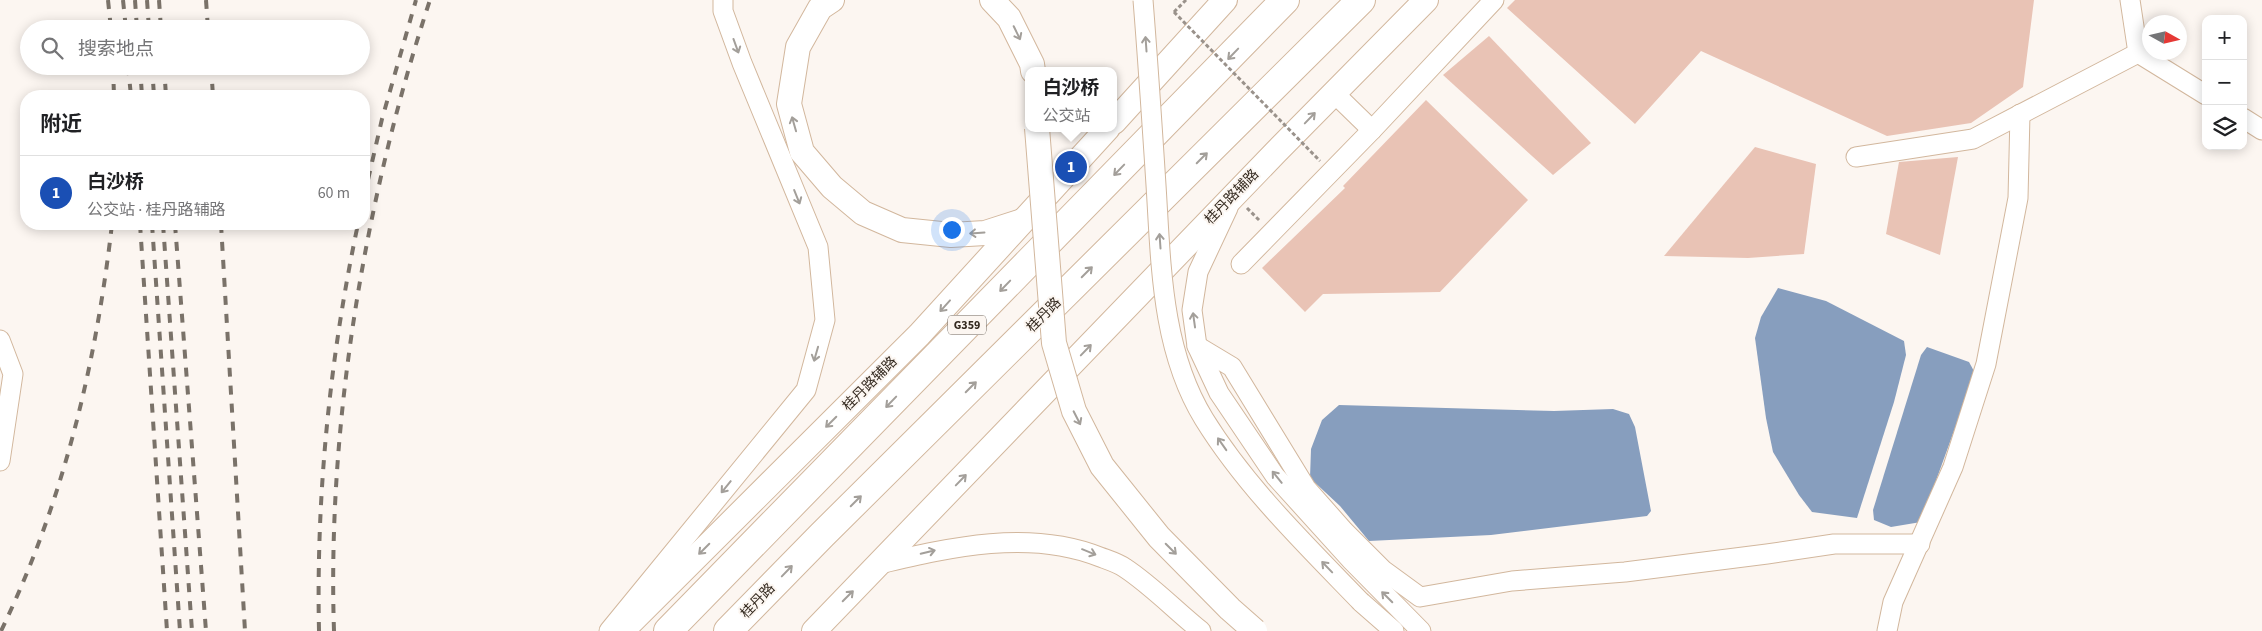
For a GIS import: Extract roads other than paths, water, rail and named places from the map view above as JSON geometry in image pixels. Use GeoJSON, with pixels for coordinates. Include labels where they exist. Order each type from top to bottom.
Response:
{"type":"FeatureCollection","features":[{"type":"Feature","properties":{"kind":"highway","name":"G359"},"geometry":{"type":"LineString","coordinates":[[668,631],[1285,0]]}},
{"type":"Feature","properties":{"kind":"highway","name":"桂丹路"},"geometry":{"type":"LineString","coordinates":[[728,631],[822,535],[1361,0]]}},
{"type":"Feature","properties":{"kind":"main road"},"geometry":{"type":"LineString","coordinates":[[832,0],[820,8],[798,47],[789,104],[802,152],[832,187],[863,213],[902,230],[951,235],[985,233],[1024,221]]}},
{"type":"Feature","properties":{"kind":"main road"},"geometry":{"type":"LineString","coordinates":[[992,0],[1010,18],[1032,67]]}},
{"type":"Feature","properties":{"kind":"main road"},"geometry":{"type":"LineString","coordinates":[[1117,119],[1225,0]]}},
{"type":"Feature","properties":{"kind":"main road","name":"桂丹路辅路"},"geometry":{"type":"LineString","coordinates":[[814,631],[1234,195],[1426,0]]}},
{"type":"Feature","properties":{"kind":"main road"},"geometry":{"type":"LineString","coordinates":[[1037,132],[1054,343],[1074,411],[1102,466],[1159,537],[1254,631]]}},
{"type":"Feature","properties":{"kind":"main road","name":"桂丹路辅路"},"geometry":{"type":"LineString","coordinates":[[622,631],[919,335],[1104,132]]}},
{"type":"Feature","properties":{"kind":"street"},"geometry":{"type":"LineString","coordinates":[[609,631],[806,390],[825,320],[818,247],[742,63],[723,11],[722,0]]}},
{"type":"Feature","properties":{"kind":"street"},"geometry":{"type":"LineString","coordinates":[[1143,0],[1163,296],[1179,363],[1203,418],[1239,469],[1309,548],[1361,602],[1394,631]]}},
{"type":"Feature","properties":{"kind":"street"},"geometry":{"type":"LineString","coordinates":[[1241,264],[1372,130],[1493,0]]}},
{"type":"Feature","properties":{"kind":"street"},"geometry":{"type":"LineString","coordinates":[[2130,0],[2138,53],[2202,93]]}},
{"type":"Feature","properties":{"kind":"street"},"geometry":{"type":"LineString","coordinates":[[1856,157],[1973,138],[2138,53]]}},
{"type":"Feature","properties":{"kind":"street"},"geometry":{"type":"LineString","coordinates":[[1334,93],[1372,130]]}},
{"type":"Feature","properties":{"kind":"street"},"geometry":{"type":"LineString","coordinates":[[1887,631],[1893,602],[1954,467],[1986,364],[2018,198],[2020,114]]}},
{"type":"Feature","properties":{"kind":"street"},"geometry":{"type":"LineString","coordinates":[[2247,121],[2262,130]]}},
{"type":"Feature","properties":{"kind":"street"},"geometry":{"type":"LineString","coordinates":[[1234,195],[1198,272],[1192,310],[1197,346],[1219,393],[1275,476],[1352,562],[1421,631]]}},
{"type":"Feature","properties":{"kind":"street"},"geometry":{"type":"LineString","coordinates":[[0,340],[13,374],[0,461]]}},
{"type":"Feature","properties":{"kind":"street"},"geometry":{"type":"LineString","coordinates":[[1197,346],[1232,367],[1306,488],[1344,531],[1383,570],[1420,597],[1512,581],[1625,572],[1834,544],[1920,544]]}},
{"type":"Feature","properties":{"kind":"street"},"geometry":{"type":"LineString","coordinates":[[880,564],[949,547],[1015,542],[1079,548],[1124,567],[1201,631]]}},
{"type":"Feature","properties":{"kind":"water"},"geometry":{"type":"Polygon","coordinates":[[[1778,288],[1826,301],[1904,341],[1906,355],[1894,402],[1857,518],[1812,512],[1799,495],[1773,452],[1766,418],[1755,338],[1761,317],[1778,288]]]}},
{"type":"Feature","properties":{"kind":"water"},"geometry":{"type":"Polygon","coordinates":[[[1927,347],[1969,362],[1975,373],[1921,522],[1891,527],[1874,520],[1873,510],[1921,355],[1927,347]]]}},
{"type":"Feature","properties":{"kind":"water"},"geometry":{"type":"Polygon","coordinates":[[[1339,405],[1554,411],[1613,409],[1629,414],[1635,427],[1651,511],[1647,516],[1491,535],[1369,541],[1340,506],[1310,478],[1311,449],[1322,420],[1339,405]]]}},
{"type":"Feature","properties":{"kind":"railway"},"geometry":{"type":"LineString","coordinates":[[108,0],[110,20]]}},
{"type":"Feature","properties":{"kind":"railway"},"geometry":{"type":"LineString","coordinates":[[123,0],[125,20]]}},
{"type":"Feature","properties":{"kind":"railway"},"geometry":{"type":"LineString","coordinates":[[135,0],[136,20]]}},
{"type":"Feature","properties":{"kind":"railway"},"geometry":{"type":"LineString","coordinates":[[147,0],[148,20]]}},
{"type":"Feature","properties":{"kind":"railway"},"geometry":{"type":"LineString","coordinates":[[159,0],[160,20]]}},
{"type":"Feature","properties":{"kind":"railway"},"geometry":{"type":"LineString","coordinates":[[206,0],[207,20]]}},
{"type":"Feature","properties":{"kind":"railway"},"geometry":{"type":"LineString","coordinates":[[370,171],[382,119],[416,0]]}},
{"type":"Feature","properties":{"kind":"railway"},"geometry":{"type":"LineString","coordinates":[[370,228],[407,75],[430,0]]}},
{"type":"Feature","properties":{"kind":"railway"},"geometry":{"type":"LineString","coordinates":[[113,75],[114,90]]}},
{"type":"Feature","properties":{"kind":"railway"},"geometry":{"type":"LineString","coordinates":[[129,75],[130,90]]}},
{"type":"Feature","properties":{"kind":"railway"},"geometry":{"type":"LineString","coordinates":[[141,75],[142,90]]}},
{"type":"Feature","properties":{"kind":"railway"},"geometry":{"type":"LineString","coordinates":[[153,75],[154,90]]}},
{"type":"Feature","properties":{"kind":"railway"},"geometry":{"type":"LineString","coordinates":[[165,75],[166,90]]}},
{"type":"Feature","properties":{"kind":"railway"},"geometry":{"type":"LineString","coordinates":[[212,75],[213,90]]}},
{"type":"Feature","properties":{"kind":"railway"},"geometry":{"type":"LineString","coordinates":[[1,631],[23,583],[42,533],[74,432],[97,329],[111,230]]}},
{"type":"Feature","properties":{"kind":"railway"},"geometry":{"type":"LineString","coordinates":[[140,230],[167,631]]}},
{"type":"Feature","properties":{"kind":"railway"},"geometry":{"type":"LineString","coordinates":[[152,230],[180,631]]}},
{"type":"Feature","properties":{"kind":"railway"},"geometry":{"type":"LineString","coordinates":[[163,230],[192,631]]}},
{"type":"Feature","properties":{"kind":"railway"},"geometry":{"type":"LineString","coordinates":[[175,230],[206,631]]}},
{"type":"Feature","properties":{"kind":"railway"},"geometry":{"type":"LineString","coordinates":[[221,230],[245,631]]}},
{"type":"Feature","properties":{"kind":"railway"},"geometry":{"type":"LineString","coordinates":[[319,631],[320,529],[327,426],[340,324],[357,230]]}},
{"type":"Feature","properties":{"kind":"railway"},"geometry":{"type":"LineString","coordinates":[[334,631],[333,553],[344,392],[355,312],[369,230]]}},
{"type":"Feature","properties":{"kind":"place","name":"白沙桥"},"geometry":{"type":"Point","coordinates":[1071,167]}}]}
